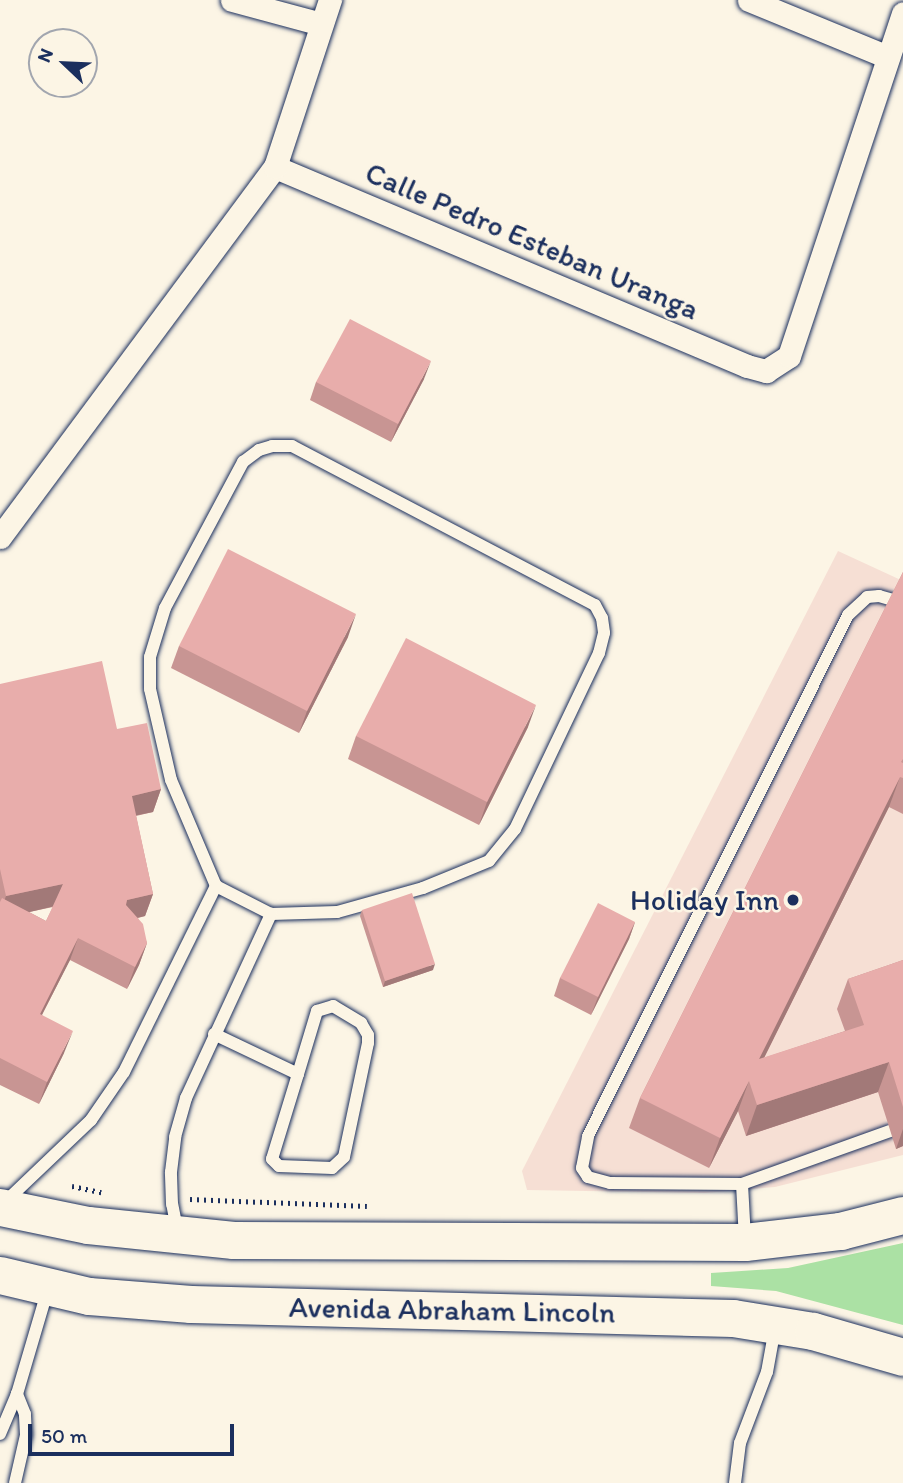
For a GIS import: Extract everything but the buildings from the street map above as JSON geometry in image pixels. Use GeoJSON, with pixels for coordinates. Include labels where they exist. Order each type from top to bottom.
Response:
{"type":"FeatureCollection","features":[{"type":"Feature","properties":{"kind":"main road"},"geometry":{"type":"LineString","coordinates":[[0,1207],[88,1225],[233,1240],[745,1242],[839,1231],[903,1215]]}},
{"type":"Feature","properties":{"kind":"main road","name":"Avenida Abraham Lincoln"},"geometry":{"type":"LineString","coordinates":[[0,1275],[48,1289],[89,1296],[191,1304],[697,1316],[776,1324],[827,1334],[903,1357]]}},
{"type":"Feature","properties":{"kind":"street"},"geometry":{"type":"LineString","coordinates":[[232,0],[321,24]]}},
{"type":"Feature","properties":{"kind":"street"},"geometry":{"type":"LineString","coordinates":[[0,537],[275,167],[330,0]]}},
{"type":"Feature","properties":{"kind":"street"},"geometry":{"type":"LineString","coordinates":[[749,0],[888,57],[903,13]]}},
{"type":"Feature","properties":{"kind":"street","name":"Calle Pedro Esteban Uranga"},"geometry":{"type":"LineString","coordinates":[[275,167],[747,366],[766,371],[789,356],[888,57]]}},
{"type":"Feature","properties":{"kind":"lane"},"geometry":{"type":"LineString","coordinates":[[292,446],[595,605],[603,618],[604,633],[599,653],[515,829],[489,861],[423,888],[337,912],[271,915],[216,886],[171,780],[150,689],[150,657],[165,608],[243,462],[259,450],[292,446]]}},
{"type":"Feature","properties":{"kind":"lane"},"geometry":{"type":"LineString","coordinates":[[890,1131],[742,1184],[676,1186],[598,1182],[588,1177],[582,1168],[583,1151],[848,615],[867,597],[879,596],[903,603]]}},
{"type":"Feature","properties":{"kind":"lane"},"geometry":{"type":"LineString","coordinates":[[0,1207],[91,1120],[124,1072],[216,886]]}},
{"type":"Feature","properties":{"kind":"lane"},"geometry":{"type":"LineString","coordinates":[[179,1236],[172,1199],[175,1137],[186,1098],[271,915]]}},
{"type":"Feature","properties":{"kind":"lane"},"geometry":{"type":"LineString","coordinates":[[333,1006],[366,1029],[368,1043],[344,1157],[336,1167],[279,1166],[272,1160],[271,1156],[298,1074],[317,1011],[321,1008],[333,1006]]}},
{"type":"Feature","properties":{"kind":"lane"},"geometry":{"type":"LineString","coordinates":[[214,1034],[298,1074]]}},
{"type":"Feature","properties":{"kind":"lane"},"geometry":{"type":"LineString","coordinates":[[742,1184],[745,1242]]}},
{"type":"Feature","properties":{"kind":"lane"},"geometry":{"type":"LineString","coordinates":[[0,1434],[17,1394],[48,1289]]}},
{"type":"Feature","properties":{"kind":"lane"},"geometry":{"type":"LineString","coordinates":[[735,1483],[740,1443],[767,1372],[776,1324]]}},
{"type":"Feature","properties":{"kind":"lane"},"geometry":{"type":"LineString","coordinates":[[15,1483],[26,1435],[26,1414],[17,1394]]}},
{"type":"Feature","properties":{"kind":"path"},"geometry":{"type":"LineString","coordinates":[[31,1179],[104,1192]]}},
{"type":"Feature","properties":{"kind":"path"},"geometry":{"type":"LineString","coordinates":[[172,1199],[381,1206]]}},
{"type":"Feature","properties":{"kind":"shaded area"},"geometry":{"type":"Polygon","coordinates":[[[838,551],[903,581],[903,1155],[775,1187],[705,1193],[527,1190],[522,1171],[838,551]]]}},
{"type":"Feature","properties":{"kind":"green space"},"geometry":{"type":"Polygon","coordinates":[[[903,1243],[903,1325],[776,1291],[711,1286],[711,1273],[788,1268],[903,1243]]]}},
{"type":"Feature","properties":{"kind":"place","name":"Holiday Inn"},"geometry":{"type":"Point","coordinates":[793,900]}}]}
